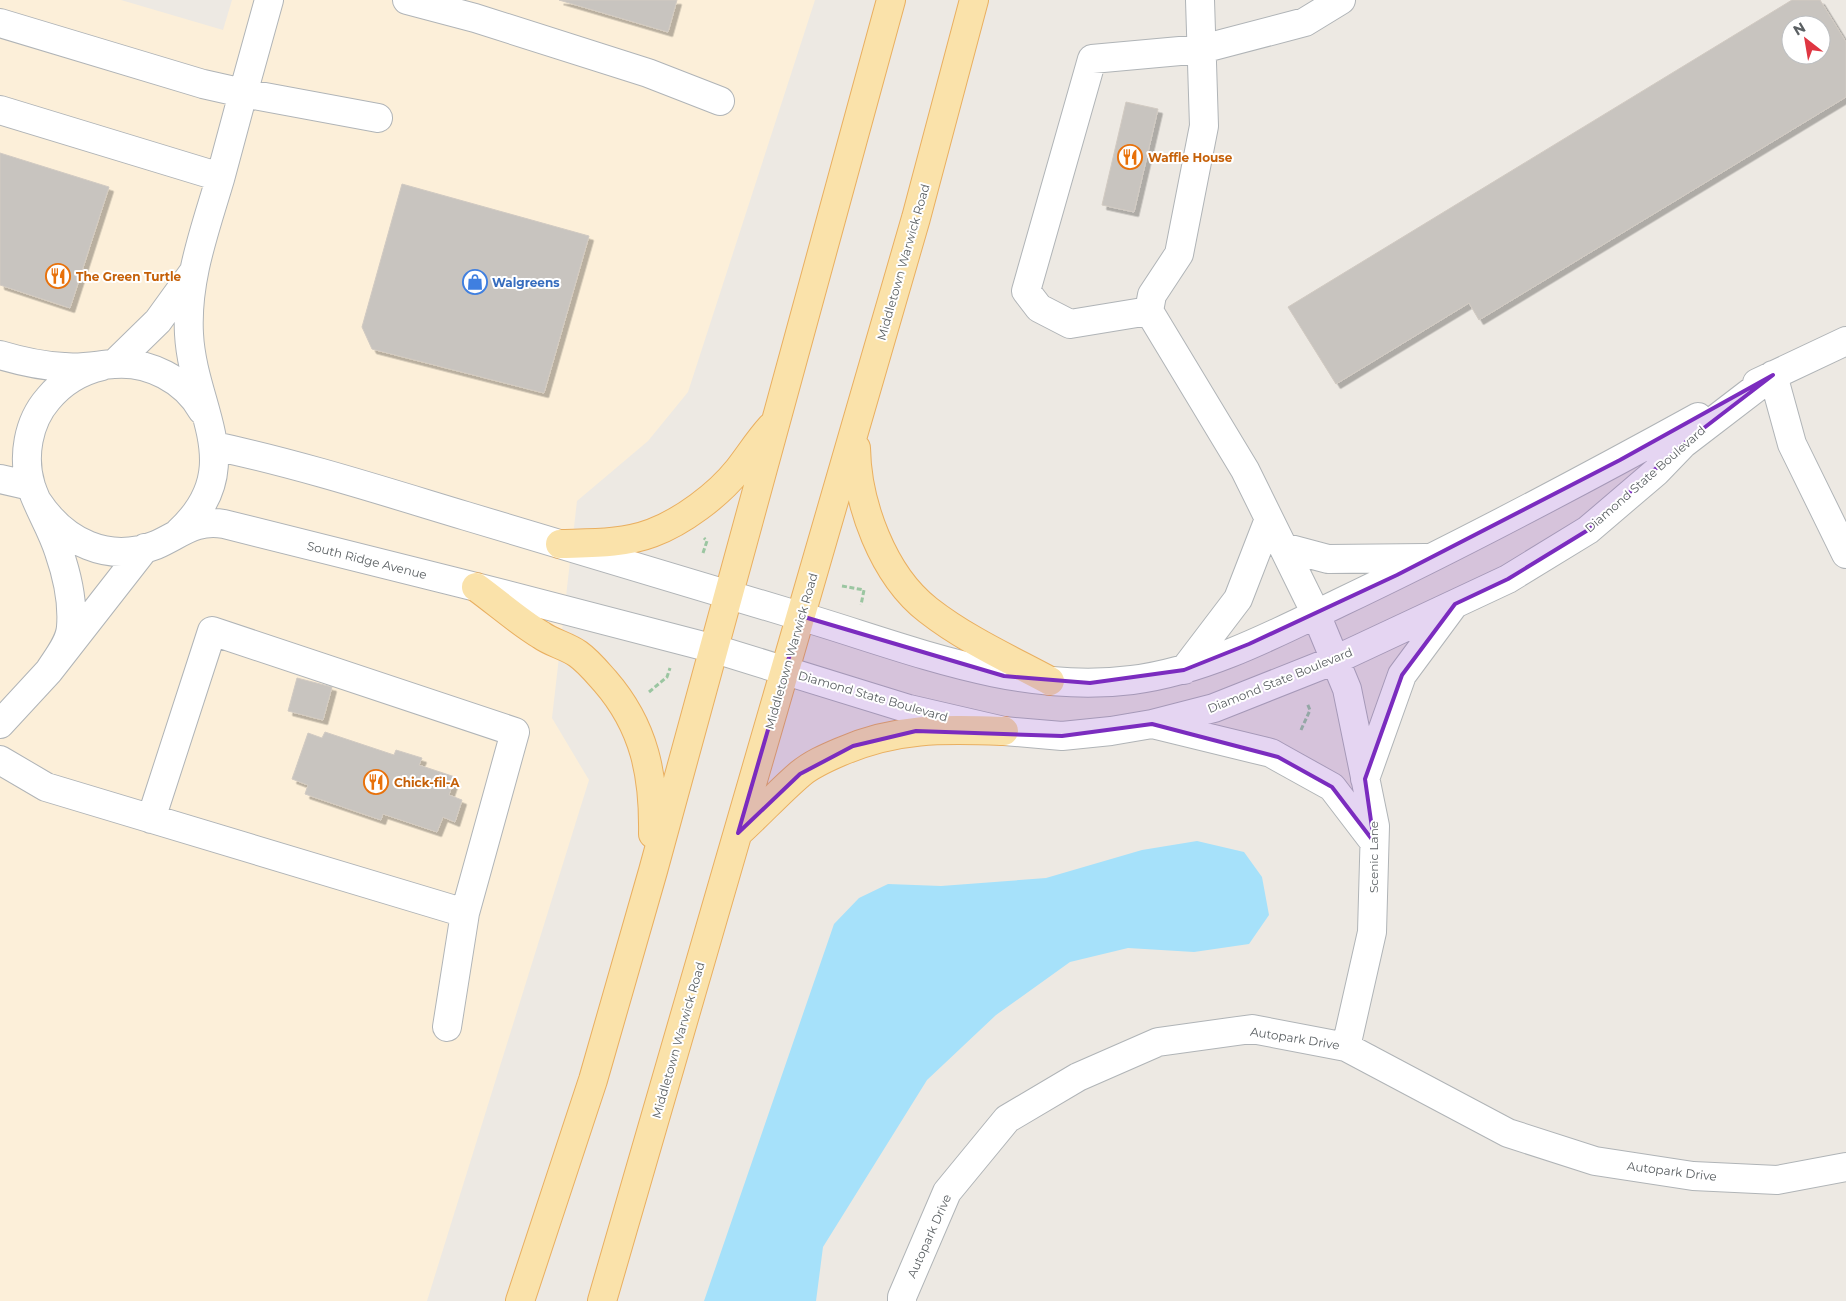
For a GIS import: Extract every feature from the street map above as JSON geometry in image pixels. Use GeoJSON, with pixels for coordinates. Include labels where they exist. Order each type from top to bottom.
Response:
{"type":"FeatureCollection","features":[{"type":"Feature","properties":{"kind":"main road"},"geometry":{"type":"LineString","coordinates":[[520,1301],[593,1080],[653,871],[730,595],[891,0]]}},
{"type":"Feature","properties":{"kind":"main road","name":"Middletown Warwick Road"},"geometry":{"type":"LineString","coordinates":[[602,1301],[858,421],[916,218],[974,0]]}},
{"type":"Feature","properties":{"kind":"main road"},"geometry":{"type":"LineString","coordinates":[[560,544],[597,543],[627,539],[652,533],[681,518],[718,491],[738,470],[778,418]]}},
{"type":"Feature","properties":{"kind":"main road"},"geometry":{"type":"LineString","coordinates":[[858,421],[856,467],[862,499],[871,527],[883,551],[895,573],[909,592],[926,609],[950,627],[1050,681]]}},
{"type":"Feature","properties":{"kind":"main road"},"geometry":{"type":"LineString","coordinates":[[476,587],[542,636],[578,654],[596,671],[625,706],[638,733],[649,767],[654,802],[653,871]]}},
{"type":"Feature","properties":{"kind":"main road"},"geometry":{"type":"LineString","coordinates":[[738,833],[800,774],[822,759],[853,746],[887,735],[916,731],[950,729],[1004,731]]}},
{"type":"Feature","properties":{"kind":"street"},"geometry":{"type":"LineString","coordinates":[[178,532],[195,516],[209,490],[215,466],[211,433],[193,367],[189,334],[194,270],[269,0]]}},
{"type":"Feature","properties":{"kind":"street"},"geometry":{"type":"LineString","coordinates":[[407,0],[488,10],[720,102]]}},
{"type":"Feature","properties":{"kind":"street"},"geometry":{"type":"LineString","coordinates":[[1200,0],[1202,49],[1204,126],[1179,254],[1152,295],[1149,311],[1070,324],[1039,308],[1026,291],[1092,59],[1202,49],[1305,22],[1341,0]]}},
{"type":"Feature","properties":{"kind":"street"},"geometry":{"type":"LineString","coordinates":[[0,23],[203,84],[243,94],[378,118]]}},
{"type":"Feature","properties":{"kind":"street"},"geometry":{"type":"LineString","coordinates":[[0,110],[220,178]]}},
{"type":"Feature","properties":{"kind":"street"},"geometry":{"type":"LineString","coordinates":[[49,671],[64,648],[71,629],[70,607],[67,582],[59,551],[34,494],[27,467],[27,451],[31,430],[45,402],[65,382],[82,372],[108,365],[158,321],[194,270]]}},
{"type":"Feature","properties":{"kind":"street","name":"Scenic Lane"},"geometry":{"type":"LineString","coordinates":[[1149,311],[1246,470],[1316,614],[1347,689],[1374,826],[1374,842],[1372,932],[1346,1047]]}},
{"type":"Feature","properties":{"kind":"street","name":"Diamond State Boulevard"},"geometry":{"type":"LineString","coordinates":[[801,616],[892,645],[1004,676],[1090,683],[1134,680],[1184,670],[1316,614],[1430,558],[1620,460],[1773,375],[1846,341]]}},
{"type":"Feature","properties":{"kind":"street"},"geometry":{"type":"LineString","coordinates":[[0,355],[66,368],[108,365],[142,366],[168,376],[190,393],[211,433],[258,455],[801,616]]}},
{"type":"Feature","properties":{"kind":"street"},"geometry":{"type":"LineString","coordinates":[[1773,375],[1792,444],[1846,554]]}},
{"type":"Feature","properties":{"kind":"street","name":"Diamond State Boulevard"},"geometry":{"type":"LineString","coordinates":[[715,649],[909,709],[1004,731],[1062,736],[1111,731],[1152,724],[1214,708],[1335,660],[1508,579],[1588,530],[1656,472],[1683,444],[1773,375]]}},
{"type":"Feature","properties":{"kind":"street"},"geometry":{"type":"LineString","coordinates":[[0,479],[34,494]]}},
{"type":"Feature","properties":{"kind":"street","name":"South Ridge Avenue"},"geometry":{"type":"LineString","coordinates":[[34,494],[58,527],[72,538],[103,550],[114,551],[145,548],[157,544],[178,532],[203,523],[218,524],[476,587],[715,649]]}},
{"type":"Feature","properties":{"kind":"street"},"geometry":{"type":"LineString","coordinates":[[1184,670],[1238,599],[1269,519]]}},
{"type":"Feature","properties":{"kind":"street"},"geometry":{"type":"LineString","coordinates":[[1283,547],[1328,559],[1430,558]]}},
{"type":"Feature","properties":{"kind":"street"},"geometry":{"type":"LineString","coordinates":[[0,724],[49,671],[145,548]]}},
{"type":"Feature","properties":{"kind":"street"},"geometry":{"type":"LineString","coordinates":[[1365,779],[1402,675],[1455,604]]}},
{"type":"Feature","properties":{"kind":"street"},"geometry":{"type":"LineString","coordinates":[[151,819],[212,631],[515,732],[464,913],[447,1027]]}},
{"type":"Feature","properties":{"kind":"street"},"geometry":{"type":"LineString","coordinates":[[1152,724],[1271,753],[1332,787],[1374,842]]}},
{"type":"Feature","properties":{"kind":"street"},"geometry":{"type":"LineString","coordinates":[[0,760],[46,787],[464,913]]}},
{"type":"Feature","properties":{"kind":"street","name":"Autopark Drive"},"geometry":{"type":"LineString","coordinates":[[902,1301],[902,1297],[947,1192],[1007,1118],[1078,1077],[1158,1042],[1252,1029],[1346,1047],[1508,1133],[1595,1161],[1693,1176],[1777,1180],[1846,1167]]}},
{"type":"Feature","properties":{"kind":"path"},"geometry":{"type":"LineString","coordinates":[[842,586],[864,590],[860,609]]}},
{"type":"Feature","properties":{"kind":"path"},"geometry":{"type":"LineString","coordinates":[[642,698],[667,677],[670,667]]}},
{"type":"Feature","properties":{"kind":"path"},"geometry":{"type":"LineString","coordinates":[[1302,730],[1310,710],[1306,702]]}},
{"type":"Feature","properties":{"kind":"highlighted area"},"geometry":{"type":"Polygon","coordinates":[[[1773,375],[1683,444],[1588,530],[1508,579],[1455,604],[1402,675],[1365,779],[1374,842],[1332,787],[1278,757],[1152,724],[1062,736],[916,731],[853,746],[800,774],[738,833],[801,616],[1004,676],[1090,683],[1184,670],[1249,644],[1397,575],[1620,460],[1773,375]]]}},
{"type":"Feature","properties":{"kind":"shaded area"},"geometry":{"type":"Polygon","coordinates":[[[0,0],[121,0],[223,30],[232,0],[815,0],[688,392],[648,441],[577,501],[552,718],[589,780],[427,1301],[0,1301],[0,0]]]}},
{"type":"Feature","properties":{"kind":"water"},"geometry":{"type":"Polygon","coordinates":[[[1197,841],[1244,852],[1262,877],[1269,915],[1249,944],[1194,952],[1128,948],[1070,962],[996,1015],[927,1080],[823,1247],[816,1301],[704,1301],[834,924],[859,898],[888,884],[941,886],[1046,878],[1142,850],[1197,841]]]}},
{"type":"Feature","properties":{"kind":"building"},"geometry":{"type":"Polygon","coordinates":[[[559,0],[677,0],[668,32],[559,0]]]}},
{"type":"Feature","properties":{"kind":"building"},"geometry":{"type":"Polygon","coordinates":[[[1792,0],[1820,0],[1829,15],[1781,15],[1781,65],[1831,65],[1831,18],[1846,42],[1846,97],[1479,320],[1469,303],[1336,384],[1288,307],[1792,0]]]}},
{"type":"Feature","properties":{"kind":"building","name":"Waffle House"},"geometry":{"type":"Polygon","coordinates":[[[1126,102],[1158,109],[1134,212],[1102,205],[1126,102]]]}},
{"type":"Feature","properties":{"kind":"building"},"geometry":{"type":"Polygon","coordinates":[[[0,153],[109,187],[70,308],[0,285],[0,153]]]}},
{"type":"Feature","properties":{"kind":"building","name":"Walgreens"},"geometry":{"type":"Polygon","coordinates":[[[402,184],[589,236],[544,393],[372,349],[362,327],[402,184]]]}},
{"type":"Feature","properties":{"kind":"building"},"geometry":{"type":"Polygon","coordinates":[[[297,678],[332,687],[323,720],[288,711],[297,678]]]}},
{"type":"Feature","properties":{"kind":"building","name":"Chick-fil-A"},"geometry":{"type":"Polygon","coordinates":[[[325,732],[394,755],[396,750],[422,758],[419,765],[455,777],[449,795],[462,800],[455,822],[443,817],[437,832],[383,814],[381,820],[305,794],[308,785],[292,779],[308,733],[322,738],[325,732]]]}},
{"type":"Feature","properties":{"kind":"place","name":"Waffle House"},"geometry":{"type":"Point","coordinates":[1130,157]}},
{"type":"Feature","properties":{"kind":"place","name":"The Green Turtle"},"geometry":{"type":"Point","coordinates":[58,276]}},
{"type":"Feature","properties":{"kind":"place","name":"Walgreens"},"geometry":{"type":"Point","coordinates":[475,282]}},
{"type":"Feature","properties":{"kind":"place","name":"Chick-fil-A"},"geometry":{"type":"Point","coordinates":[376,782]}}]}
